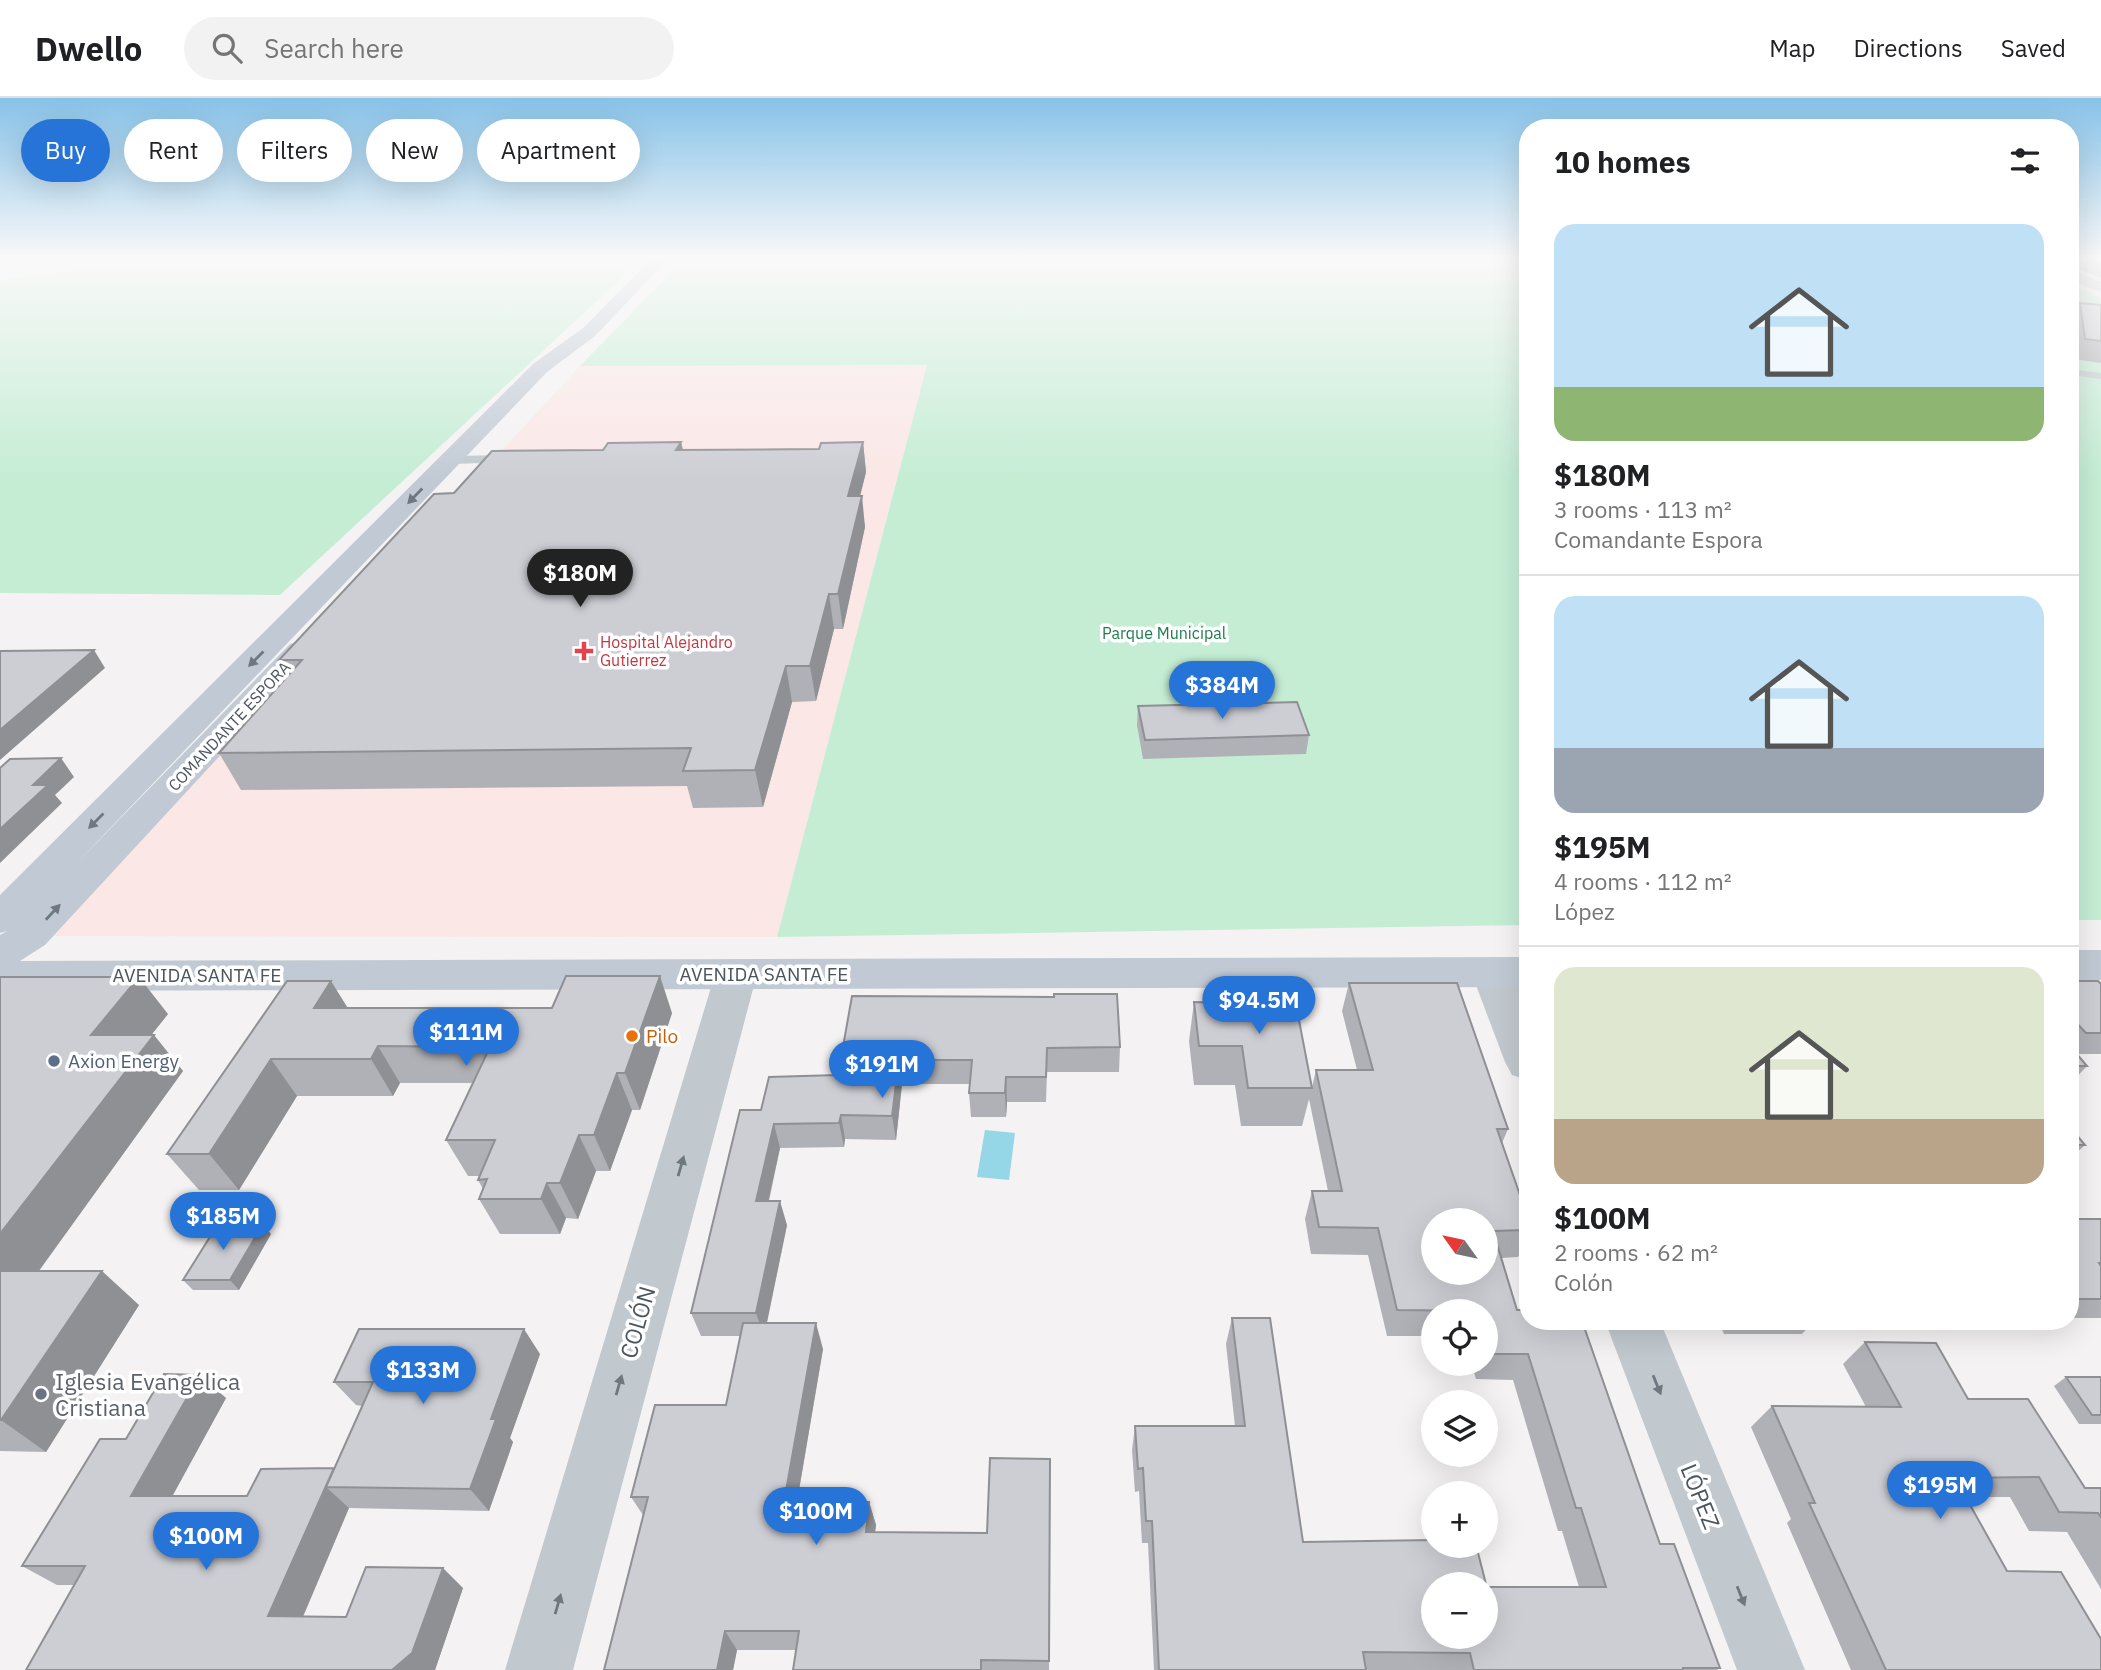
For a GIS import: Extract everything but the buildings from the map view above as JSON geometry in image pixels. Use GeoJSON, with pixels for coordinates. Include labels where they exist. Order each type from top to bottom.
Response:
{"type":"FeatureCollection","features":[{"type":"Feature","properties":{"kind":"street","name":"COMANDANTE ESPORA"},"geometry":{"type":"LineString","coordinates":[[0,919],[540,368],[587,333]]}},
{"type":"Feature","properties":{"kind":"street","name":"COMANDANTE ESPORA"},"geometry":{"type":"LineString","coordinates":[[443,499],[567,364],[588,333]]}},
{"type":"Feature","properties":{"kind":"street","name":"COMANDANTE ESPORA"},"geometry":{"type":"LineString","coordinates":[[0,954],[31,935],[340,608]]}},
{"type":"Feature","properties":{"kind":"street"},"geometry":{"type":"LineString","coordinates":[[2079,965],[2101,965]]}},
{"type":"Feature","properties":{"kind":"street"},"geometry":{"type":"LineString","coordinates":[[1510,972],[1519,1017]]}},
{"type":"Feature","properties":{"kind":"street","name":"AVENIDA SANTA FE"},"geometry":{"type":"LineString","coordinates":[[0,976],[1510,972]]}},
{"type":"Feature","properties":{"kind":"street","name":"COLÓN"},"geometry":{"type":"LineString","coordinates":[[539,1670],[736,974]]}},
{"type":"Feature","properties":{"kind":"street","name":"LÓPEZ"},"geometry":{"type":"LineString","coordinates":[[1636,1330],[1771,1670]]}},
{"type":"Feature","properties":{"kind":"lane"},"geometry":{"type":"LineString","coordinates":[[2079,373],[2101,376]]}},
{"type":"Feature","properties":{"kind":"lane"},"geometry":{"type":"LineString","coordinates":[[450,460],[522,459]]}},
{"type":"Feature","properties":{"kind":"shaded area","name":"Hospital Alejandro Gutierrez"},"geometry":{"type":"Polygon","coordinates":[[[927,364],[777,937],[52,936],[580,366],[927,364]]]}},
{"type":"Feature","properties":{"kind":"green space"},"geometry":{"type":"Polygon","coordinates":[[[0,333],[562,333],[280,595],[0,593],[0,333]]]}},
{"type":"Feature","properties":{"kind":"green space","name":"Parque Municipal"},"geometry":{"type":"Polygon","coordinates":[[[612,333],[1519,333],[1519,925],[777,937],[927,365],[580,366],[612,333]]]}},
{"type":"Feature","properties":{"kind":"green space"},"geometry":{"type":"Polygon","coordinates":[[[2079,333],[2101,333],[2101,920],[2079,920],[2079,333]]]}},
{"type":"Feature","properties":{"kind":"water"},"geometry":{"type":"Polygon","coordinates":[[[985,1130],[1015,1133],[1009,1180],[977,1177],[985,1130]]]}},
{"type":"Feature","properties":{"kind":"place","name":"Hospital Alejandro Gutierrez"},"geometry":{"type":"Point","coordinates":[584,651]}},
{"type":"Feature","properties":{"kind":"place","name":"Pilo"},"geometry":{"type":"Point","coordinates":[632,1036]}},
{"type":"Feature","properties":{"kind":"place","name":"Axion Energy"},"geometry":{"type":"Point","coordinates":[54,1061]}},
{"type":"Feature","properties":{"kind":"place","name":"Iglesia Evangélica Cristiana"},"geometry":{"type":"Point","coordinates":[41,1394]}}]}
